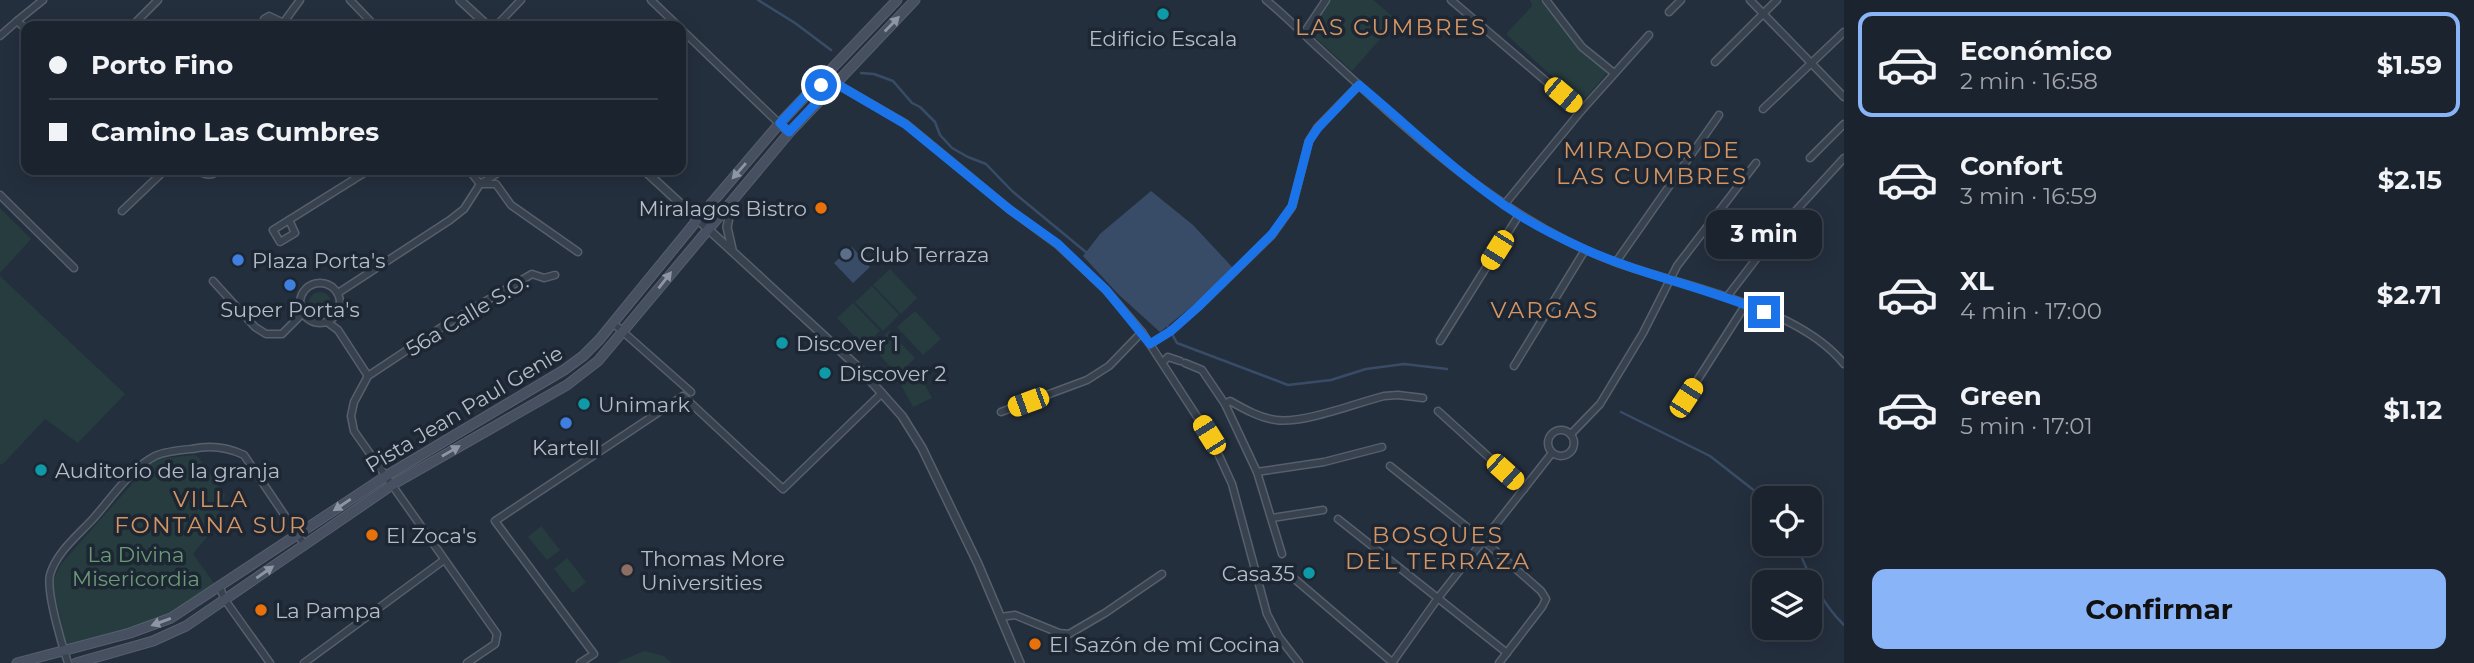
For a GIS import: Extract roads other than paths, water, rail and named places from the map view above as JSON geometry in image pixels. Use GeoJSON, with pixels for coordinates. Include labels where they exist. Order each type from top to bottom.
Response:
{"type":"FeatureCollection","features":[{"type":"Feature","properties":{"kind":"main road","name":"Pista Jean Paul Genie"},"geometry":{"type":"LineString","coordinates":[[17,663],[171,618],[386,476],[583,356],[780,123],[897,0]]}},
{"type":"Feature","properties":{"kind":"main road","name":"Pista Jean Paul Genie"},"geometry":{"type":"LineString","coordinates":[[76,663],[153,641],[186,626],[392,485],[567,385],[598,361],[789,132],[915,0]]}},
{"type":"Feature","properties":{"kind":"main road"},"geometry":{"type":"LineString","coordinates":[[809,92],[827,83],[835,83],[833,78],[836,72],[861,44],[874,24]]}},
{"type":"Feature","properties":{"kind":"street"},"geometry":{"type":"LineString","coordinates":[[0,36],[43,0]]}},
{"type":"Feature","properties":{"kind":"street"},"geometry":{"type":"LineString","coordinates":[[137,21],[158,0]]}},
{"type":"Feature","properties":{"kind":"street"},"geometry":{"type":"LineString","coordinates":[[284,21],[300,0]]}},
{"type":"Feature","properties":{"kind":"street"},"geometry":{"type":"LineString","coordinates":[[349,0],[370,21]]}},
{"type":"Feature","properties":{"kind":"street"},"geometry":{"type":"LineString","coordinates":[[460,0],[483,21]]}},
{"type":"Feature","properties":{"kind":"street"},"geometry":{"type":"LineString","coordinates":[[501,21],[521,0]]}},
{"type":"Feature","properties":{"kind":"street"},"geometry":{"type":"LineString","coordinates":[[650,0],[672,21]]}},
{"type":"Feature","properties":{"kind":"street"},"geometry":{"type":"LineString","coordinates":[[1266,0],[1444,158],[1519,215],[1585,250],[1746,304],[1815,337],[1844,364]]}},
{"type":"Feature","properties":{"kind":"street"},"geometry":{"type":"LineString","coordinates":[[1304,33],[1326,0]]}},
{"type":"Feature","properties":{"kind":"street"},"geometry":{"type":"LineString","coordinates":[[1451,0],[1581,111]]}},
{"type":"Feature","properties":{"kind":"street"},"geometry":{"type":"LineString","coordinates":[[1546,0],[1582,47],[1614,73]]}},
{"type":"Feature","properties":{"kind":"street"},"geometry":{"type":"LineString","coordinates":[[1669,12],[1681,0]]}},
{"type":"Feature","properties":{"kind":"street"},"geometry":{"type":"LineString","coordinates":[[1750,0],[1844,97]]}},
{"type":"Feature","properties":{"kind":"street"},"geometry":{"type":"LineString","coordinates":[[1715,62],[1777,0]]}},
{"type":"Feature","properties":{"kind":"street"},"geometry":{"type":"LineString","coordinates":[[264,21],[267,16],[274,16],[279,21]]}},
{"type":"Feature","properties":{"kind":"street"},"geometry":{"type":"LineString","coordinates":[[17,21],[21,25]]}},
{"type":"Feature","properties":{"kind":"street"},"geometry":{"type":"LineString","coordinates":[[1763,109],[1844,32]]}},
{"type":"Feature","properties":{"kind":"street"},"geometry":{"type":"LineString","coordinates":[[686,35],[789,132]]}},
{"type":"Feature","properties":{"kind":"street"},"geometry":{"type":"LineString","coordinates":[[1504,205],[1581,111],[1649,35]]}},
{"type":"Feature","properties":{"kind":"street"},"geometry":{"type":"LineString","coordinates":[[835,83],[905,124],[1009,209],[1058,244],[1106,290],[1142,332],[1209,435],[1227,472],[1267,614],[1279,637],[1299,663]]}},
{"type":"Feature","properties":{"kind":"street"},"geometry":{"type":"LineString","coordinates":[[1150,344],[1171,331],[1198,307],[1272,234],[1292,206],[1309,141],[1359,85]]}},
{"type":"Feature","properties":{"kind":"street"},"geometry":{"type":"LineString","coordinates":[[1616,262],[1719,115]]}},
{"type":"Feature","properties":{"kind":"street"},"geometry":{"type":"LineString","coordinates":[[1810,158],[1844,124]]}},
{"type":"Feature","properties":{"kind":"street"},"geometry":{"type":"LineString","coordinates":[[1727,297],[1779,229],[1844,158]]}},
{"type":"Feature","properties":{"kind":"street"},"geometry":{"type":"LineString","coordinates":[[1571,434],[1600,404],[1643,333],[1669,279],[1756,163]]}},
{"type":"Feature","properties":{"kind":"street"},"geometry":{"type":"LineString","coordinates":[[122,211],[160,175]]}},
{"type":"Feature","properties":{"kind":"street"},"geometry":{"type":"LineString","coordinates":[[289,220],[361,175]]}},
{"type":"Feature","properties":{"kind":"street"},"geometry":{"type":"LineString","coordinates":[[473,175],[480,184]]}},
{"type":"Feature","properties":{"kind":"street"},"geometry":{"type":"LineString","coordinates":[[338,293],[450,220],[464,208],[480,184],[495,175]]}},
{"type":"Feature","properties":{"kind":"street"},"geometry":{"type":"LineString","coordinates":[[650,175],[732,249],[882,393],[902,416],[922,448],[978,564],[1020,663]]}},
{"type":"Feature","properties":{"kind":"street"},"geometry":{"type":"LineString","coordinates":[[480,184],[496,184],[512,205],[578,252]]}},
{"type":"Feature","properties":{"kind":"street"},"geometry":{"type":"LineString","coordinates":[[0,195],[74,268]]}},
{"type":"Feature","properties":{"kind":"street"},"geometry":{"type":"LineString","coordinates":[[732,249],[727,228],[736,195]]}},
{"type":"Feature","properties":{"kind":"street"},"geometry":{"type":"LineString","coordinates":[[1440,341],[1519,215]]}},
{"type":"Feature","properties":{"kind":"street"},"geometry":{"type":"LineString","coordinates":[[1514,366],[1585,250]]}},
{"type":"Feature","properties":{"kind":"street","name":"56a Calle S.O."},"geometry":{"type":"LineString","coordinates":[[368,376],[445,325],[533,274],[544,278],[555,275]]}},
{"type":"Feature","properties":{"kind":"street"},"geometry":{"type":"LineString","coordinates":[[213,281],[247,319],[266,334],[282,334],[303,313]]}},
{"type":"Feature","properties":{"kind":"street"},"geometry":{"type":"LineString","coordinates":[[313,284],[327,284],[338,293],[340,306],[333,318],[327,322],[313,322],[303,313],[300,300],[307,288],[313,284]]}},
{"type":"Feature","properties":{"kind":"street"},"geometry":{"type":"LineString","coordinates":[[1686,398],[1746,304]]}},
{"type":"Feature","properties":{"kind":"street"},"geometry":{"type":"LineString","coordinates":[[327,322],[338,330],[368,376],[354,402],[351,416],[354,430],[497,634],[495,644],[467,663]]}},
{"type":"Feature","properties":{"kind":"street"},"geometry":{"type":"LineString","coordinates":[[613,323],[691,392]]}},
{"type":"Feature","properties":{"kind":"street"},"geometry":{"type":"LineString","coordinates":[[1001,412],[1087,380],[1109,366],[1142,332]]}},
{"type":"Feature","properties":{"kind":"street"},"geometry":{"type":"LineString","coordinates":[[1163,362],[1168,357],[1202,370],[1225,404],[1257,472],[1282,554]]}},
{"type":"Feature","properties":{"kind":"street"},"geometry":{"type":"LineString","coordinates":[[580,663],[594,654],[495,521],[683,396],[783,489],[882,393]]}},
{"type":"Feature","properties":{"kind":"street"},"geometry":{"type":"LineString","coordinates":[[1225,404],[1230,401],[1255,414],[1278,421],[1297,419],[1384,396],[1423,398]]}},
{"type":"Feature","properties":{"kind":"street"},"geometry":{"type":"LineString","coordinates":[[1438,411],[1524,489]]}},
{"type":"Feature","properties":{"kind":"street"},"geometry":{"type":"LineString","coordinates":[[1566,430],[1571,434],[1573,449],[1560,456],[1552,453],[1547,442],[1554,431],[1566,430]]}},
{"type":"Feature","properties":{"kind":"street"},"geometry":{"type":"LineString","coordinates":[[68,663],[49,582],[55,563],[144,463],[158,454],[204,447],[229,448],[243,455],[304,544]]}},
{"type":"Feature","properties":{"kind":"street"},"geometry":{"type":"LineString","coordinates":[[1257,472],[1324,462],[1382,447]]}},
{"type":"Feature","properties":{"kind":"street"},"geometry":{"type":"LineString","coordinates":[[1290,575],[1393,663],[1438,598],[1552,453]]}},
{"type":"Feature","properties":{"kind":"street"},"geometry":{"type":"LineString","coordinates":[[1390,466],[1483,540],[1541,591],[1546,599],[1499,663]]}},
{"type":"Feature","properties":{"kind":"street"},"geometry":{"type":"LineString","coordinates":[[1272,518],[1323,510]]}},
{"type":"Feature","properties":{"kind":"street"},"geometry":{"type":"LineString","coordinates":[[1338,519],[1507,653]]}},
{"type":"Feature","properties":{"kind":"street"},"geometry":{"type":"LineString","coordinates":[[304,663],[444,561]]}},
{"type":"Feature","properties":{"kind":"street"},"geometry":{"type":"LineString","coordinates":[[1001,617],[1015,615],[1059,633],[1069,634],[1162,574]]}},
{"type":"Feature","properties":{"kind":"street"},"geometry":{"type":"LineString","coordinates":[[220,588],[225,600],[270,663]]}},
{"type":"Feature","properties":{"kind":"water"},"geometry":{"type":"Polygon","coordinates":[[[1151,191],[1193,225],[1233,268],[1206,295],[1160,332],[1118,294],[1083,256],[1100,234],[1151,191]]]}},
{"type":"Feature","properties":{"kind":"water"},"geometry":{"type":"Polygon","coordinates":[[[852,247],[870,267],[853,283],[834,263],[852,247]]]}},
{"type":"Feature","properties":{"kind":"waterway"},"geometry":{"type":"LineString","coordinates":[[758,0],[831,50]]}},
{"type":"Feature","properties":{"kind":"waterway"},"geometry":{"type":"LineString","coordinates":[[861,73],[874,74],[893,81],[912,103],[935,122],[940,135],[952,148],[986,164],[1012,191],[1087,253]]}},
{"type":"Feature","properties":{"kind":"waterway"},"geometry":{"type":"LineString","coordinates":[[1167,325],[1177,343],[1288,385],[1331,380],[1366,369],[1404,364],[1447,369]]}},
{"type":"Feature","properties":{"kind":"waterway"},"geometry":{"type":"LineString","coordinates":[[1621,412],[1710,456],[1752,489]]}},
{"type":"Feature","properties":{"kind":"waterway"},"geometry":{"type":"LineString","coordinates":[[1801,556],[1822,597],[1844,625]]}},
{"type":"Feature","properties":{"kind":"place","name":"Edificio Escala"},"geometry":{"type":"Point","coordinates":[1163,14]}},
{"type":"Feature","properties":{"kind":"place","name":"Miralagos Bistro"},"geometry":{"type":"Point","coordinates":[821,208]}},
{"type":"Feature","properties":{"kind":"place","name":"Club Terraza"},"geometry":{"type":"Point","coordinates":[846,254]}},
{"type":"Feature","properties":{"kind":"place","name":"Plaza Porta's"},"geometry":{"type":"Point","coordinates":[238,260]}},
{"type":"Feature","properties":{"kind":"place","name":"Super Porta's"},"geometry":{"type":"Point","coordinates":[290,285]}},
{"type":"Feature","properties":{"kind":"place","name":"Discover 1"},"geometry":{"type":"Point","coordinates":[782,343]}},
{"type":"Feature","properties":{"kind":"place","name":"Discover 2"},"geometry":{"type":"Point","coordinates":[825,373]}},
{"type":"Feature","properties":{"kind":"place","name":"Unimark"},"geometry":{"type":"Point","coordinates":[584,404]}},
{"type":"Feature","properties":{"kind":"place","name":"Kartell"},"geometry":{"type":"Point","coordinates":[566,423]}},
{"type":"Feature","properties":{"kind":"place","name":"Auditorio de la granja"},"geometry":{"type":"Point","coordinates":[41,470]}},
{"type":"Feature","properties":{"kind":"place","name":"El Zoca's"},"geometry":{"type":"Point","coordinates":[372,535]}},
{"type":"Feature","properties":{"kind":"place","name":"Thomas More Universities"},"geometry":{"type":"Point","coordinates":[627,570]}},
{"type":"Feature","properties":{"kind":"place","name":"Casa35"},"geometry":{"type":"Point","coordinates":[1309,573]}},
{"type":"Feature","properties":{"kind":"place","name":"La Pampa"},"geometry":{"type":"Point","coordinates":[261,610]}},
{"type":"Feature","properties":{"kind":"place","name":"El Sazón de mi Cocina"},"geometry":{"type":"Point","coordinates":[1035,644]}},
{"type":"Feature","properties":{"kind":"district","name":"LAS CUMBRES"},"geometry":{"type":"Point","coordinates":[1391,27]}},
{"type":"Feature","properties":{"kind":"district","name":"MIRADOR DE LAS CUMBRES"},"geometry":{"type":"Point","coordinates":[1652,163]}},
{"type":"Feature","properties":{"kind":"district","name":"VARGAS"},"geometry":{"type":"Point","coordinates":[1545,310]}},
{"type":"Feature","properties":{"kind":"district","name":"VILLA FONTANA SUR"},"geometry":{"type":"Point","coordinates":[211,512]}},
{"type":"Feature","properties":{"kind":"district","name":"BOSQUES DEL TERRAZA"},"geometry":{"type":"Point","coordinates":[1438,548]}},
{"type":"Feature","properties":{"kind":"park label","name":"La Divina Misericordia"},"geometry":{"type":"Point","coordinates":[136,566]}}]}
